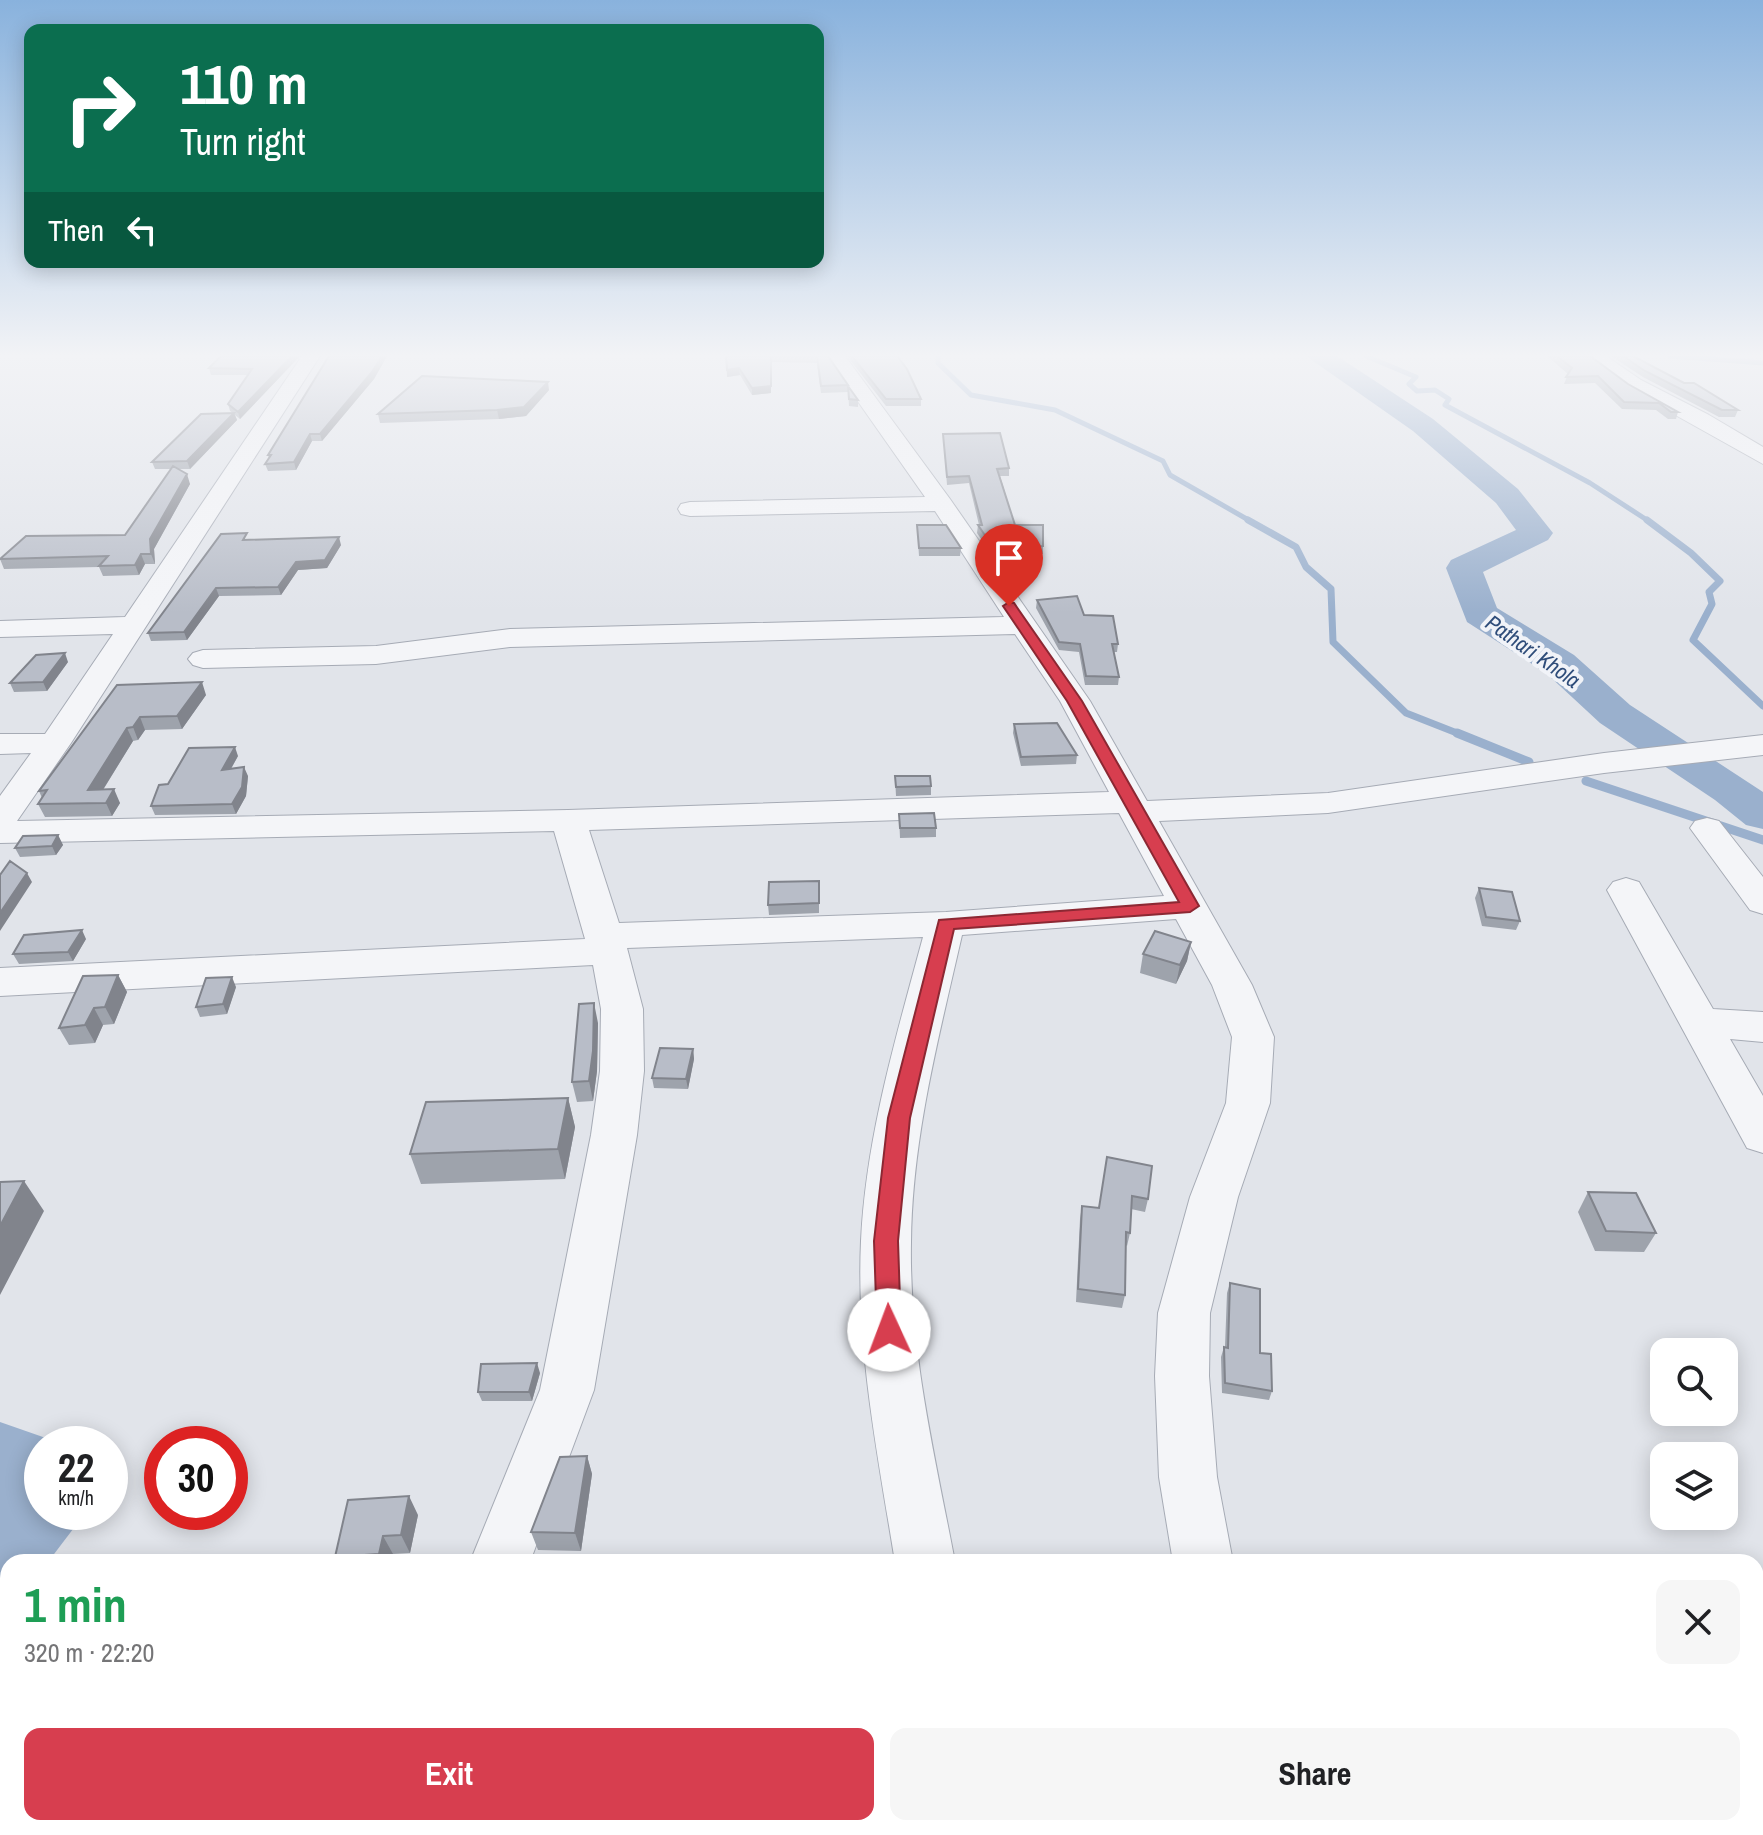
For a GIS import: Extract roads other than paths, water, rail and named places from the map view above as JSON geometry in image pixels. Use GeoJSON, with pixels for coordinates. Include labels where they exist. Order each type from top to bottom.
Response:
{"type":"FeatureCollection","features":[{"type":"Feature","properties":{"kind":"street"},"geometry":{"type":"LineString","coordinates":[[0,820],[55,743],[254,442]]}},
{"type":"Feature","properties":{"kind":"street"},"geometry":{"type":"LineString","coordinates":[[897,442],[1075,701],[1232,985],[1253,1037],[1248,1103],[1214,1197],[1184,1313],[1182,1376],[1188,1477],[1202,1554]]}},
{"type":"Feature","properties":{"kind":"street"},"geometry":{"type":"LineString","coordinates":[[1738,442],[1763,457]]}},
{"type":"Feature","properties":{"kind":"street"},"geometry":{"type":"LineString","coordinates":[[690,509],[942,504]]}},
{"type":"Feature","properties":{"kind":"street"},"geometry":{"type":"LineString","coordinates":[[0,629],[132,625]]}},
{"type":"Feature","properties":{"kind":"street"},"geometry":{"type":"LineString","coordinates":[[203,659],[376,655],[539,636],[1021,625]]}},
{"type":"Feature","properties":{"kind":"street"},"geometry":{"type":"LineString","coordinates":[[0,744],[55,743]]}},
{"type":"Feature","properties":{"kind":"street"},"geometry":{"type":"LineString","coordinates":[[0,832],[1328,803],[1604,763],[1753,746]]}},
{"type":"Feature","properties":{"kind":"street"},"geometry":{"type":"LineString","coordinates":[[503,1554],[567,1390],[614,1135],[622,1071],[622,1009],[568,820]]}},
{"type":"Feature","properties":{"kind":"street"},"geometry":{"type":"LineString","coordinates":[[1707,828],[1763,902]]}},
{"type":"Feature","properties":{"kind":"street"},"geometry":{"type":"LineString","coordinates":[[1626,890],[1763,1136]]}},
{"type":"Feature","properties":{"kind":"street"},"geometry":{"type":"LineString","coordinates":[[0,982],[946,924],[1190,906]]}},
{"type":"Feature","properties":{"kind":"street"},"geometry":{"type":"LineString","coordinates":[[924,1554],[890,1360],[886,1241],[899,1118],[946,924]]}},
{"type":"Feature","properties":{"kind":"street"},"geometry":{"type":"LineString","coordinates":[[1698,1022],[1763,1027]]}},
{"type":"Feature","properties":{"kind":"water"},"geometry":{"type":"Polygon","coordinates":[[[0,1422],[24,1430],[24,1530],[72,1530],[54,1554],[0,1554],[0,1422]]]}},
{"type":"Feature","properties":{"kind":"waterway"},"geometry":{"type":"LineString","coordinates":[[1122,442],[1163,461],[1170,475],[1252,522]]}},
{"type":"Feature","properties":{"kind":"waterway","name":"Pathari Khola"},"geometry":{"type":"LineString","coordinates":[[1443,442],[1507,496],[1536,533],[1464,568],[1480,614],[1560,664],[1615,714],[1731,790],[1763,815]]}},
{"type":"Feature","properties":{"kind":"waterway"},"geometry":{"type":"LineString","coordinates":[[1513,442],[1590,483],[1648,520]]}},
{"type":"Feature","properties":{"kind":"waterway"},"geometry":{"type":"LineString","coordinates":[[1248,520],[1296,547],[1306,567],[1331,589],[1333,642],[1406,713],[1461,734]]}},
{"type":"Feature","properties":{"kind":"waterway"},"geometry":{"type":"LineString","coordinates":[[1648,520],[1691,553],[1720,581],[1709,592],[1712,604],[1693,640],[1763,706]]}},
{"type":"Feature","properties":{"kind":"waterway"},"geometry":{"type":"LineString","coordinates":[[1461,734],[1529,762]]}},
{"type":"Feature","properties":{"kind":"waterway"},"geometry":{"type":"LineString","coordinates":[[1586,781],[1763,840]]}}]}
